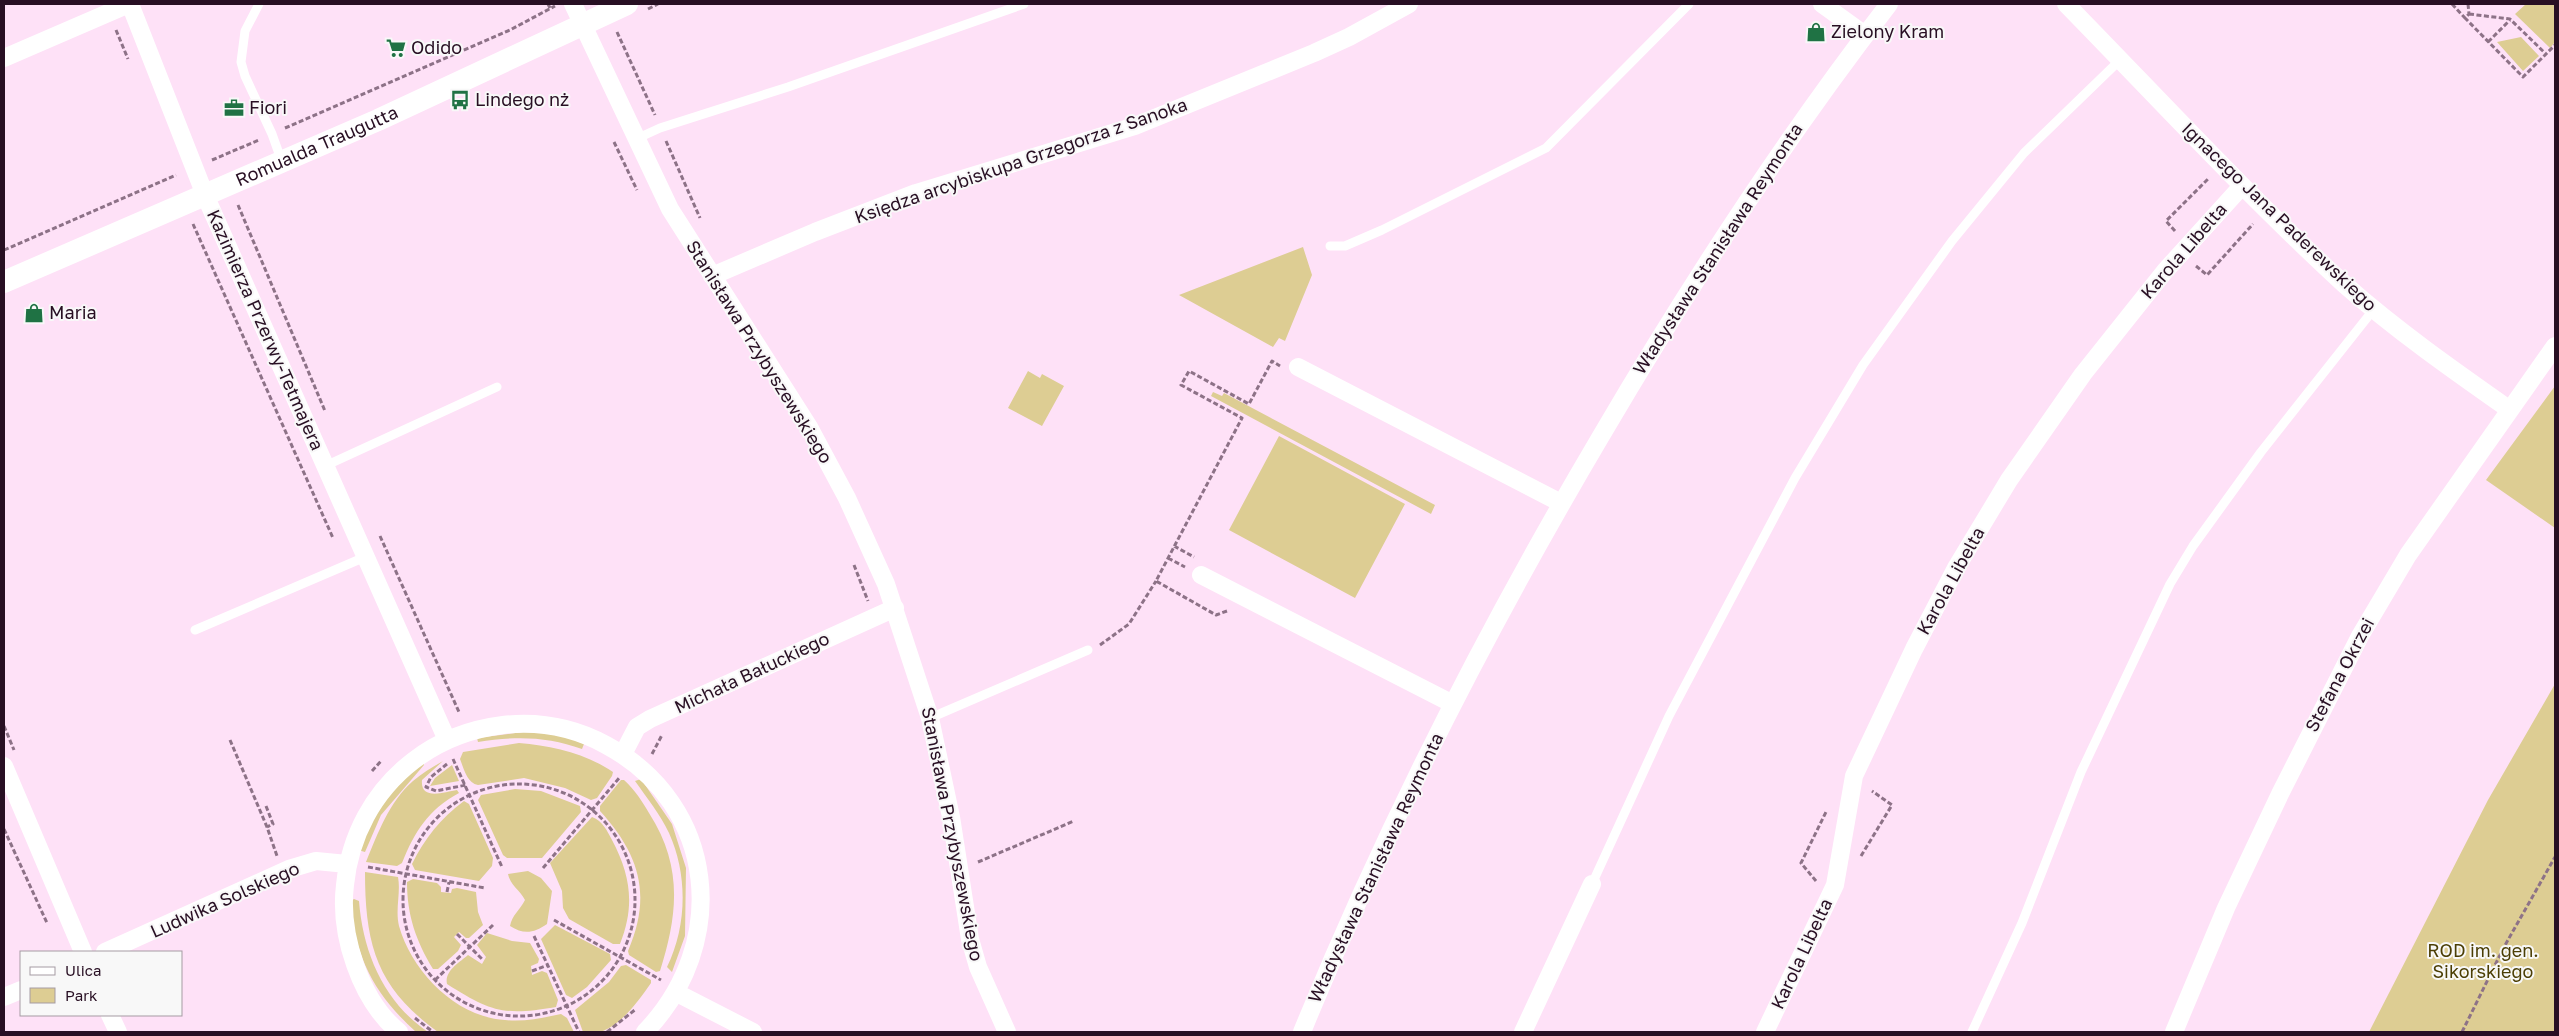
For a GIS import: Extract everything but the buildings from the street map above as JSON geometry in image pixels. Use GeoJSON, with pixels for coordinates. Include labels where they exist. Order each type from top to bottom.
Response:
{"type":"FeatureCollection","features":[{"type":"Feature","properties":{"kind":"street"},"geometry":{"type":"LineString","coordinates":[[4,58],[130,4]]}},
{"type":"Feature","properties":{"kind":"street","name":"Kazimierza Przerwy-Tetmajera"},"geometry":{"type":"LineString","coordinates":[[130,4],[205,195],[439,720],[448,747]]}},
{"type":"Feature","properties":{"kind":"street","name":"Stanisława Przybyszewskiego"},"geometry":{"type":"LineString","coordinates":[[573,4],[670,209],[809,427],[847,498],[895,608],[930,718],[952,817],[970,939],[978,967],[1007,1032]]}},
{"type":"Feature","properties":{"kind":"street","name":"Romualda Traugutta"},"geometry":{"type":"LineString","coordinates":[[4,282],[282,162],[627,4]]}},
{"type":"Feature","properties":{"kind":"street","name":"Księdza arcybiskupa Grzegorza z Sanoka"},"geometry":{"type":"LineString","coordinates":[[712,276],[815,232],[909,195],[1135,126],[1250,81],[1323,49],[1409,4]]}},
{"type":"Feature","properties":{"kind":"street"},"geometry":{"type":"LineString","coordinates":[[1822,4],[1865,35]]}},
{"type":"Feature","properties":{"kind":"street","name":"Władysława Stanisława Reymonta"},"geometry":{"type":"LineString","coordinates":[[1302,1032],[1353,911],[1452,704],[1511,592],[1561,504],[1680,303],[1782,148],[1888,4]]}},
{"type":"Feature","properties":{"kind":"street","name":"Ignacego Jana Paderewskiego"},"geometry":{"type":"LineString","coordinates":[[2066,4],[2242,186],[2374,309],[2440,362],[2510,410]]}},
{"type":"Feature","properties":{"kind":"street","name":"Karola Libelta"},"geometry":{"type":"LineString","coordinates":[[1765,1032],[1835,885],[1854,776],[1914,649],[1956,568],[2009,480],[2083,374],[2165,270],[2242,186]]}},
{"type":"Feature","properties":{"kind":"street","name":"Stefana Okrzei"},"geometry":{"type":"LineString","coordinates":[[2174,1032],[2247,864],[2360,636],[2408,554],[2555,346]]}},
{"type":"Feature","properties":{"kind":"street"},"geometry":{"type":"LineString","coordinates":[[1293,369],[1561,504]]}},
{"type":"Feature","properties":{"kind":"street"},"geometry":{"type":"LineString","coordinates":[[1201,575],[1452,704]]}},
{"type":"Feature","properties":{"kind":"street","name":"Michała Bałuckiego"},"geometry":{"type":"LineString","coordinates":[[623,754],[637,727],[650,719],[895,608]]}},
{"type":"Feature","properties":{"kind":"street"},"geometry":{"type":"LineString","coordinates":[[399,1032],[373,1001],[356,969],[345,926],[343,899],[347,864],[355,838],[367,813],[383,790],[401,770],[423,753],[448,747],[482,728],[518,723],[555,726],[590,737],[623,754],[649,776],[670,801],[687,831],[697,863],[701,896],[699,930],[691,962],[677,993],[661,1016],[645,1032]]}},
{"type":"Feature","properties":{"kind":"street"},"geometry":{"type":"LineString","coordinates":[[4,766],[83,951]]}},
{"type":"Feature","properties":{"kind":"street","name":"Ludwika Solskiego"},"geometry":{"type":"LineString","coordinates":[[107,951],[289,869],[316,861],[347,864]]}},
{"type":"Feature","properties":{"kind":"street"},"geometry":{"type":"LineString","coordinates":[[1523,1032],[1592,884]]}},
{"type":"Feature","properties":{"kind":"street"},"geometry":{"type":"LineString","coordinates":[[4,997],[20,990]]}},
{"type":"Feature","properties":{"kind":"street"},"geometry":{"type":"LineString","coordinates":[[677,993],[752,1032]]}},
{"type":"Feature","properties":{"kind":"street"},"geometry":{"type":"LineString","coordinates":[[110,1016],[118,1032]]}},
{"type":"Feature","properties":{"kind":"lane"},"geometry":{"type":"LineString","coordinates":[[259,4],[246,31],[242,62],[245,76],[272,134],[282,162]]}},
{"type":"Feature","properties":{"kind":"lane"},"geometry":{"type":"LineString","coordinates":[[636,139],[660,128],[807,81],[1024,4]]}},
{"type":"Feature","properties":{"kind":"lane"},"geometry":{"type":"LineString","coordinates":[[1330,246],[1345,246],[1382,230],[1546,148],[1689,4]]}},
{"type":"Feature","properties":{"kind":"lane"},"geometry":{"type":"LineString","coordinates":[[1592,884],[1669,716],[1795,478],[1863,365],[1952,242],[2024,153],[2120,60]]}},
{"type":"Feature","properties":{"kind":"lane"},"geometry":{"type":"LineString","coordinates":[[1972,1032],[2022,923],[2081,772],[2170,584],[2192,546],[2261,452],[2374,309]]}},
{"type":"Feature","properties":{"kind":"lane","name":"Kazimierza Przerwy-Tetmajera"},"geometry":{"type":"LineString","coordinates":[[325,466],[498,387]]}},
{"type":"Feature","properties":{"kind":"lane"},"geometry":{"type":"LineString","coordinates":[[195,630],[365,556]]}},
{"type":"Feature","properties":{"kind":"lane"},"geometry":{"type":"LineString","coordinates":[[930,718],[1088,650]]}},
{"type":"Feature","properties":{"kind":"path"},"geometry":{"type":"LineString","coordinates":[[548,4],[550,8]]}},
{"type":"Feature","properties":{"kind":"path"},"geometry":{"type":"LineString","coordinates":[[4,250],[510,30],[560,4]]}},
{"type":"Feature","properties":{"kind":"path"},"geometry":{"type":"LineString","coordinates":[[2452,4],[2522,77],[2555,45]]}},
{"type":"Feature","properties":{"kind":"path"},"geometry":{"type":"LineString","coordinates":[[2468,4],[2469,14]]}},
{"type":"Feature","properties":{"kind":"path"},"geometry":{"type":"LineString","coordinates":[[2465,18],[2469,14]]}},
{"type":"Feature","properties":{"kind":"path"},"geometry":{"type":"LineString","coordinates":[[2469,14],[2510,19],[2546,54]]}},
{"type":"Feature","properties":{"kind":"path"},"geometry":{"type":"LineString","coordinates":[[2488,42],[2510,19]]}},
{"type":"Feature","properties":{"kind":"path"},"geometry":{"type":"LineString","coordinates":[[2178,234],[2166,221],[2210,177]]}},
{"type":"Feature","properties":{"kind":"path"},"geometry":{"type":"LineString","coordinates":[[237,202],[325,412]]}},
{"type":"Feature","properties":{"kind":"path"},"geometry":{"type":"LineString","coordinates":[[190,219],[298,461]]}},
{"type":"Feature","properties":{"kind":"path"},"geometry":{"type":"LineString","coordinates":[[2189,261],[2207,276],[2257,220]]}},
{"type":"Feature","properties":{"kind":"path"},"geometry":{"type":"LineString","coordinates":[[1179,535],[1242,418],[1181,385],[1189,371],[1249,404],[1272,362],[1293,369]]}},
{"type":"Feature","properties":{"kind":"path"},"geometry":{"type":"LineString","coordinates":[[376,527],[459,712]]}},
{"type":"Feature","properties":{"kind":"path"},"geometry":{"type":"LineString","coordinates":[[851,558],[870,604]]}},
{"type":"Feature","properties":{"kind":"path"},"geometry":{"type":"LineString","coordinates":[[1088,650],[1097,647],[1129,624],[1156,581]]}},
{"type":"Feature","properties":{"kind":"path"},"geometry":{"type":"LineString","coordinates":[[439,720],[467,711]]}},
{"type":"Feature","properties":{"kind":"path"},"geometry":{"type":"LineString","coordinates":[[652,754],[664,731]]}},
{"type":"Feature","properties":{"kind":"path"},"geometry":{"type":"LineString","coordinates":[[631,738],[652,754],[658,762]]}},
{"type":"Feature","properties":{"kind":"path"},"geometry":{"type":"LineString","coordinates":[[230,740],[267,826],[278,859]]}},
{"type":"Feature","properties":{"kind":"path"},"geometry":{"type":"LineString","coordinates":[[448,747],[502,867]]}},
{"type":"Feature","properties":{"kind":"path"},"geometry":{"type":"LineString","coordinates":[[453,760],[431,777],[426,788],[436,791],[466,785]]}},
{"type":"Feature","properties":{"kind":"path"},"geometry":{"type":"LineString","coordinates":[[616,770],[628,780]]}},
{"type":"Feature","properties":{"kind":"path"},"geometry":{"type":"LineString","coordinates":[[543,868],[622,774]]}},
{"type":"Feature","properties":{"kind":"path"},"geometry":{"type":"LineString","coordinates":[[533,784],[564,793],[592,810],[618,840],[632,878],[635,898],[633,918],[628,937],[620,956],[598,985],[566,1006],[540,1014],[511,1015],[483,1010],[458,998],[436,980],[421,962],[410,942],[404,919],[403,896],[406,874],[414,848],[429,826],[448,808],[470,794],[501,785],[533,784]]}},
{"type":"Feature","properties":{"kind":"path"},"geometry":{"type":"LineString","coordinates":[[266,806],[273,824],[267,826]]}},
{"type":"Feature","properties":{"kind":"path","name":"Stanisława Przybyszewskiego"},"geometry":{"type":"LineString","coordinates":[[970,865],[1074,821]]}},
{"type":"Feature","properties":{"kind":"path"},"geometry":{"type":"LineString","coordinates":[[4,829],[48,926]]}},
{"type":"Feature","properties":{"kind":"path"},"geometry":{"type":"LineString","coordinates":[[2462,1032],[2504,947],[2555,857]]}},
{"type":"Feature","properties":{"kind":"path"},"geometry":{"type":"LineString","coordinates":[[372,868],[485,888]]}},
{"type":"Feature","properties":{"kind":"path"},"geometry":{"type":"LineString","coordinates":[[447,892],[449,882]]}},
{"type":"Feature","properties":{"kind":"path"},"geometry":{"type":"LineString","coordinates":[[554,920],[659,979]]}},
{"type":"Feature","properties":{"kind":"path"},"geometry":{"type":"LineString","coordinates":[[436,980],[493,924]]}},
{"type":"Feature","properties":{"kind":"path"},"geometry":{"type":"LineString","coordinates":[[457,934],[483,960]]}},
{"type":"Feature","properties":{"kind":"path"},"geometry":{"type":"LineString","coordinates":[[534,936],[579,1032]]}},
{"type":"Feature","properties":{"kind":"path"},"geometry":{"type":"LineString","coordinates":[[532,971],[548,965]]}},
{"type":"Feature","properties":{"kind":"path"},"geometry":{"type":"LineString","coordinates":[[655,984],[662,972]]}},
{"type":"Feature","properties":{"kind":"path"},"geometry":{"type":"LineString","coordinates":[[607,1032],[639,1006]]}},
{"type":"Feature","properties":{"kind":"path"},"geometry":{"type":"LineString","coordinates":[[411,1015],[433,1032]]}},
{"type":"Feature","properties":{"kind":"green space"},"geometry":{"type":"Polygon","coordinates":[[[2526,4],[2555,4],[2555,42],[2550,48],[2515,14],[2526,4]]]}},
{"type":"Feature","properties":{"kind":"green space"},"geometry":{"type":"Polygon","coordinates":[[[2521,37],[2539,56],[2523,71],[2497,42],[2521,37]]]}},
{"type":"Feature","properties":{"kind":"green space"},"geometry":{"type":"Polygon","coordinates":[[[1303,247],[1312,275],[1285,341],[1279,338],[1273,347],[1179,295],[1303,247]]]}},
{"type":"Feature","properties":{"kind":"green space"},"geometry":{"type":"Polygon","coordinates":[[[1028,371],[1040,378],[1042,374],[1064,386],[1042,426],[1008,408],[1028,371]]]}},
{"type":"Feature","properties":{"kind":"green space"},"geometry":{"type":"Polygon","coordinates":[[[2555,386],[2555,528],[2486,480],[2555,386]]]}},
{"type":"Feature","properties":{"kind":"green space"},"geometry":{"type":"Polygon","coordinates":[[[1213,392],[1222,396],[1224,393],[1435,505],[1431,514],[1211,396],[1213,392]]]}},
{"type":"Feature","properties":{"kind":"green space"},"geometry":{"type":"Polygon","coordinates":[[[1279,436],[1405,504],[1355,598],[1229,530],[1279,436]]]}},
{"type":"Feature","properties":{"kind":"green space","name":"ROD im. gen. Sikorskiego"},"geometry":{"type":"Polygon","coordinates":[[[2555,684],[2555,1032],[2369,1032],[2488,800],[2555,684]]]}},
{"type":"Feature","properties":{"kind":"green space"},"geometry":{"type":"Polygon","coordinates":[[[530,731],[567,737],[584,744],[582,749],[543,739],[517,738],[478,742],[477,738],[530,731]]]}},
{"type":"Feature","properties":{"kind":"green space"},"geometry":{"type":"Polygon","coordinates":[[[519,743],[556,748],[580,755],[613,772],[612,776],[597,798],[591,800],[565,788],[524,778],[478,785],[471,782],[460,759],[463,752],[519,743]]]}},
{"type":"Feature","properties":{"kind":"green space"},"geometry":{"type":"Polygon","coordinates":[[[443,761],[422,780],[422,787],[425,791],[434,794],[457,790],[459,793],[439,807],[424,822],[412,841],[402,863],[397,866],[366,862],[385,819],[397,798],[416,778],[443,761]]]}},
{"type":"Feature","properties":{"kind":"green space"},"geometry":{"type":"Polygon","coordinates":[[[424,762],[424,765],[381,815],[365,852],[358,850],[386,790],[424,762]]]}},
{"type":"Feature","properties":{"kind":"green space"},"geometry":{"type":"Polygon","coordinates":[[[452,765],[459,781],[430,786],[435,778],[452,765]]]}},
{"type":"Feature","properties":{"kind":"green space"},"geometry":{"type":"Polygon","coordinates":[[[641,779],[672,824],[686,868],[685,936],[672,972],[667,967],[678,935],[683,900],[680,866],[669,833],[635,781],[641,779]]]}},
{"type":"Feature","properties":{"kind":"green space"},"geometry":{"type":"Polygon","coordinates":[[[621,780],[624,780],[632,788],[649,813],[668,852],[672,871],[674,890],[671,930],[660,971],[656,972],[629,955],[628,951],[639,912],[638,876],[625,844],[600,811],[600,806],[621,780]]]}},
{"type":"Feature","properties":{"kind":"green space"},"geometry":{"type":"Polygon","coordinates":[[[515,789],[541,791],[580,806],[581,812],[542,858],[507,858],[503,855],[478,800],[481,795],[515,789]]]}},
{"type":"Feature","properties":{"kind":"green space"},"geometry":{"type":"Polygon","coordinates":[[[464,801],[469,804],[493,858],[492,866],[479,881],[415,870],[412,864],[428,837],[440,822],[464,801]]]}},
{"type":"Feature","properties":{"kind":"green space"},"geometry":{"type":"Polygon","coordinates":[[[592,817],[602,824],[608,833],[618,853],[627,879],[629,891],[628,917],[620,944],[613,944],[569,919],[563,908],[562,891],[550,863],[592,817]]]}},
{"type":"Feature","properties":{"kind":"green space"},"geometry":{"type":"Polygon","coordinates":[[[528,871],[541,878],[552,891],[547,924],[533,931],[524,932],[510,926],[512,919],[525,900],[508,874],[528,871]]]}},
{"type":"Feature","properties":{"kind":"green space"},"geometry":{"type":"Polygon","coordinates":[[[365,872],[398,877],[398,920],[405,943],[425,975],[453,1001],[470,1011],[487,1017],[505,1020],[526,1020],[561,1014],[567,1018],[574,1032],[438,1032],[401,999],[388,981],[379,963],[372,943],[368,922],[365,872]]]}},
{"type":"Feature","properties":{"kind":"green space"},"geometry":{"type":"Polygon","coordinates":[[[413,879],[437,883],[441,887],[441,892],[451,893],[452,889],[457,888],[476,892],[478,912],[483,925],[469,938],[466,938],[459,932],[454,937],[461,945],[458,951],[438,969],[433,969],[422,948],[411,917],[407,882],[413,879]]]}},
{"type":"Feature","properties":{"kind":"green space"},"geometry":{"type":"Polygon","coordinates":[[[354,899],[359,901],[365,939],[378,975],[399,1006],[428,1032],[416,1032],[389,1004],[369,974],[362,957],[353,921],[351,901],[354,899]]]}},
{"type":"Feature","properties":{"kind":"green space"},"geometry":{"type":"Polygon","coordinates":[[[555,925],[610,954],[611,960],[587,987],[572,998],[566,995],[541,939],[555,925]]]}},
{"type":"Feature","properties":{"kind":"green space"},"geometry":{"type":"Polygon","coordinates":[[[487,933],[512,941],[530,943],[539,959],[538,963],[531,966],[532,975],[542,971],[547,973],[558,1000],[556,1007],[523,1011],[498,1009],[475,1001],[447,984],[450,971],[468,955],[482,964],[486,957],[477,945],[487,933]]]}},
{"type":"Feature","properties":{"kind":"green space"},"geometry":{"type":"Polygon","coordinates":[[[626,965],[651,980],[651,983],[617,1023],[601,1032],[583,1032],[575,1010],[609,982],[621,966],[626,965]]]}},
{"type":"Feature","properties":{"kind":"place","name":"Zielony Kram"},"geometry":{"type":"Point","coordinates":[1816,32]}},
{"type":"Feature","properties":{"kind":"place","name":"Odido"},"geometry":{"type":"Point","coordinates":[396,48]}},
{"type":"Feature","properties":{"kind":"place","name":"Lindego nż"},"geometry":{"type":"Point","coordinates":[460,100]}},
{"type":"Feature","properties":{"kind":"place","name":"Fiori"},"geometry":{"type":"Point","coordinates":[234,108]}},
{"type":"Feature","properties":{"kind":"place","name":"Maria"},"geometry":{"type":"Point","coordinates":[34,313]}}]}
